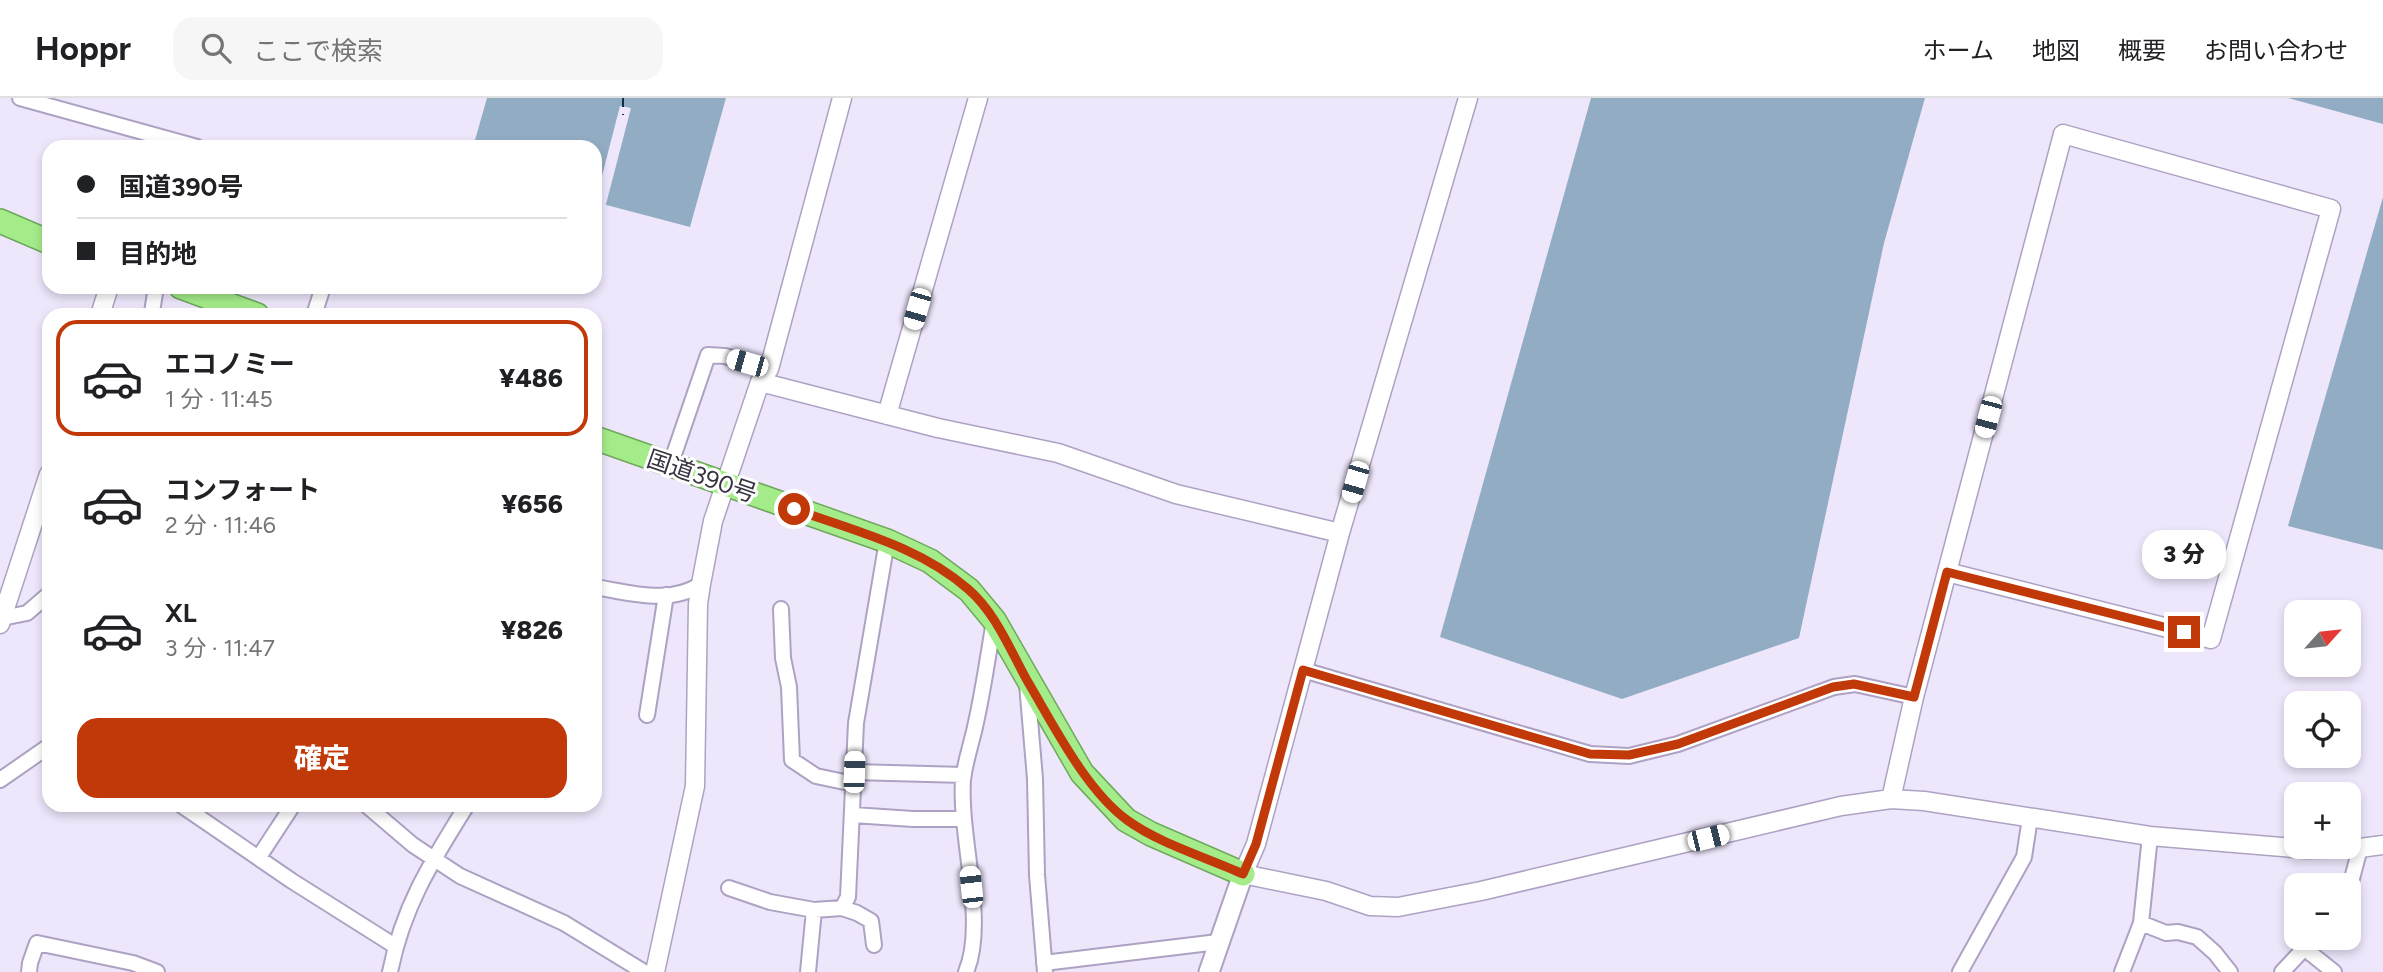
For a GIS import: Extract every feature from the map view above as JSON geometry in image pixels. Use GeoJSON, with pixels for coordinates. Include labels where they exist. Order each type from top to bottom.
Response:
{"type":"FeatureCollection","features":[{"type":"Feature","properties":{"kind":"highway"},"geometry":{"type":"LineString","coordinates":[[0,221],[42,239]]}},
{"type":"Feature","properties":{"kind":"highway"},"geometry":{"type":"LineString","coordinates":[[200,294],[238,308]]}},
{"type":"Feature","properties":{"kind":"highway","name":"国道390号"},"geometry":{"type":"LineString","coordinates":[[602,441],[887,541],[930,561],[969,590],[995,620],[1082,773],[1126,820],[1151,834],[1243,874]]}},
{"type":"Feature","properties":{"kind":"main road"},"geometry":{"type":"LineString","coordinates":[[1209,972],[1243,874]]}},
{"type":"Feature","properties":{"kind":"street"},"geometry":{"type":"LineString","coordinates":[[20,98],[172,140]]}},
{"type":"Feature","properties":{"kind":"street"},"geometry":{"type":"LineString","coordinates":[[655,972],[695,786],[698,604],[713,521],[765,376],[842,98]]}},
{"type":"Feature","properties":{"kind":"street"},"geometry":{"type":"LineString","coordinates":[[887,415],[978,98]]}},
{"type":"Feature","properties":{"kind":"street"},"geometry":{"type":"LineString","coordinates":[[1468,98],[1340,533],[1256,844],[1243,874],[1326,891],[1370,906],[1398,907],[1481,891],[1841,806],[1891,799],[1937,803],[2150,836],[2284,847]]}},
{"type":"Feature","properties":{"kind":"street"},"geometry":{"type":"LineString","coordinates":[[1891,799],[1914,697],[1947,572],[2063,134],[2331,209],[2211,639],[1947,572]]}},
{"type":"Feature","properties":{"kind":"street"},"geometry":{"type":"LineString","coordinates":[[670,466],[708,355],[725,356],[765,376],[887,415],[1058,453],[1175,494],[1340,533]]}},
{"type":"Feature","properties":{"kind":"street"},"geometry":{"type":"LineString","coordinates":[[1,621],[42,495]]}},
{"type":"Feature","properties":{"kind":"street"},"geometry":{"type":"LineString","coordinates":[[842,908],[848,897],[856,723],[887,541]]}},
{"type":"Feature","properties":{"kind":"street"},"geometry":{"type":"LineString","coordinates":[[602,588],[648,596],[688,592],[701,583]]}},
{"type":"Feature","properties":{"kind":"street"},"geometry":{"type":"LineString","coordinates":[[648,715],[666,594]]}},
{"type":"Feature","properties":{"kind":"street"},"geometry":{"type":"LineString","coordinates":[[1,621],[27,613],[42,600]]}},
{"type":"Feature","properties":{"kind":"street"},"geometry":{"type":"LineString","coordinates":[[781,610],[783,658],[789,687],[792,760],[816,776],[854,778],[964,775]]}},
{"type":"Feature","properties":{"kind":"street"},"geometry":{"type":"LineString","coordinates":[[966,972],[974,941],[964,819],[964,775],[995,620]]}},
{"type":"Feature","properties":{"kind":"street"},"geometry":{"type":"LineString","coordinates":[[1303,670],[1590,754],[1629,755],[1678,744],[1833,687],[1854,684],[1914,697]]}},
{"type":"Feature","properties":{"kind":"street"},"geometry":{"type":"LineString","coordinates":[[1027,679],[1044,967],[1218,942]]}},
{"type":"Feature","properties":{"kind":"street"},"geometry":{"type":"LineString","coordinates":[[0,780],[42,748]]}},
{"type":"Feature","properties":{"kind":"street"},"geometry":{"type":"LineString","coordinates":[[192,812],[292,881],[395,946]]}},
{"type":"Feature","properties":{"kind":"street"},"geometry":{"type":"LineString","coordinates":[[259,857],[288,812]]}},
{"type":"Feature","properties":{"kind":"street"},"geometry":{"type":"LineString","coordinates":[[374,812],[413,845],[460,876],[564,923],[644,972]]}},
{"type":"Feature","properties":{"kind":"street"},"geometry":{"type":"LineString","coordinates":[[390,972],[395,946],[414,896],[463,812]]}},
{"type":"Feature","properties":{"kind":"street"},"geometry":{"type":"LineString","coordinates":[[853,815],[964,819]]}},
{"type":"Feature","properties":{"kind":"street"},"geometry":{"type":"LineString","coordinates":[[1960,972],[2024,857],[2030,818]]}},
{"type":"Feature","properties":{"kind":"street"},"geometry":{"type":"LineString","coordinates":[[2122,972],[2141,923],[2150,836]]}},
{"type":"Feature","properties":{"kind":"street"},"geometry":{"type":"LineString","coordinates":[[2361,848],[2383,845]]}},
{"type":"Feature","properties":{"kind":"street"},"geometry":{"type":"LineString","coordinates":[[729,888],[770,902],[814,910],[842,908],[857,913],[871,921],[874,945]]}},
{"type":"Feature","properties":{"kind":"street"},"geometry":{"type":"LineString","coordinates":[[808,972],[814,910]]}},
{"type":"Feature","properties":{"kind":"street"},"geometry":{"type":"LineString","coordinates":[[2141,923],[2166,933],[2178,932],[2197,937],[2215,953],[2230,972]]}},
{"type":"Feature","properties":{"kind":"street"},"geometry":{"type":"LineString","coordinates":[[29,972],[37,943],[133,962],[157,972]]}},
{"type":"Feature","properties":{"kind":"street"},"geometry":{"type":"LineString","coordinates":[[2282,972],[2302,950]]}},
{"type":"Feature","properties":{"kind":"street"},"geometry":{"type":"LineString","coordinates":[[2315,950],[2334,972]]}},
{"type":"Feature","properties":{"kind":"water"},"geometry":{"type":"Polygon","coordinates":[[[487,98],[726,98],[690,227],[602,204],[602,140],[475,140],[487,98]]]}},
{"type":"Feature","properties":{"kind":"water"},"geometry":{"type":"Polygon","coordinates":[[[1591,98],[1925,98],[1884,243],[1799,638],[1622,699],[1440,637],[1591,98]]]}},
{"type":"Feature","properties":{"kind":"water"},"geometry":{"type":"Polygon","coordinates":[[[2288,98],[2383,98],[2383,124],[2288,98]]]}},
{"type":"Feature","properties":{"kind":"water"},"geometry":{"type":"Polygon","coordinates":[[[2383,197],[2383,550],[2288,526],[2383,197]]]}},
{"type":"Feature","properties":{"kind":"pier"},"geometry":{"type":"Polygon","coordinates":[[[620,106],[631,108],[605,208],[602,207],[602,176],[620,106]]]}},
{"type":"Feature","properties":{"kind":"ferry route"},"geometry":{"type":"LineString","coordinates":[[623,98],[623,115]]}},
{"type":"Feature","properties":{"kind":"route"},"geometry":{"type":"LineString","coordinates":[[794,509],[887,541],[930,561],[969,590],[995,620],[1082,773],[1126,820],[1151,834],[1243,874],[1256,844],[1303,670],[1590,754],[1629,755],[1678,744],[1833,687],[1854,684],[1914,697],[1947,572],[2184,632]]}}]}
